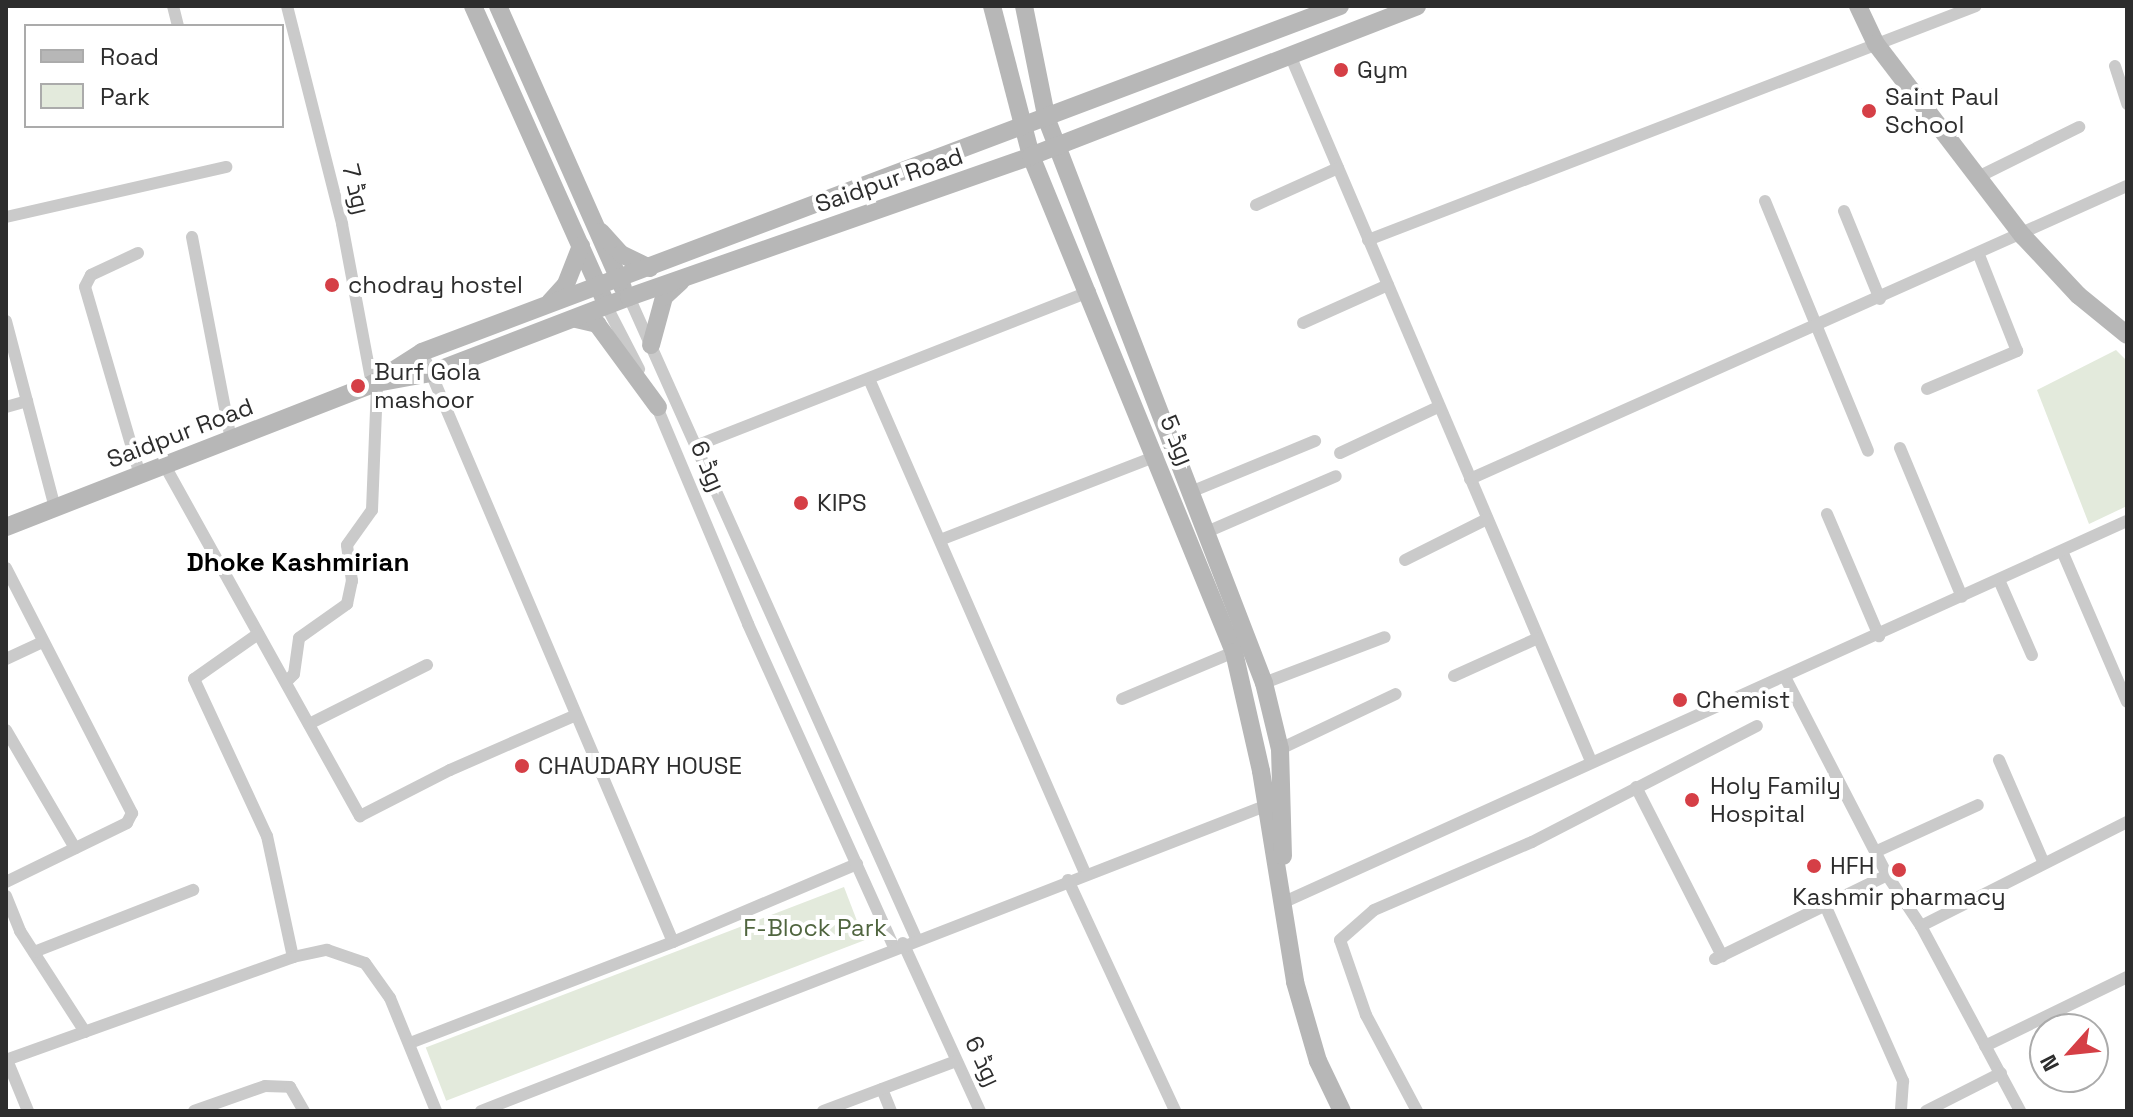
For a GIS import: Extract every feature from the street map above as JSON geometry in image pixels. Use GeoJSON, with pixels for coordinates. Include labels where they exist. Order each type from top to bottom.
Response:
{"type":"FeatureCollection","features":[{"type":"Feature","properties":{"kind":"main road","name":"روڈ 6"},"geometry":{"type":"LineString","coordinates":[[473,6],[607,307]]}},
{"type":"Feature","properties":{"kind":"main road","name":"روڈ 6"},"geometry":{"type":"LineString","coordinates":[[498,6],[617,280],[629,297]]}},
{"type":"Feature","properties":{"kind":"main road","name":"روڈ 5"},"geometry":{"type":"LineString","coordinates":[[992,6],[1021,129],[1090,291],[1234,652],[1276,802]]}},
{"type":"Feature","properties":{"kind":"main road","name":"روڈ 5"},"geometry":{"type":"LineString","coordinates":[[1024,6],[1047,120],[1209,531],[1264,683],[1280,749],[1276,802],[1282,903],[1298,995],[1318,1061],[1342,1111]]}},
{"type":"Feature","properties":{"kind":"main road","name":"Saidpur Road"},"geometry":{"type":"LineString","coordinates":[[375,384],[422,352],[1047,120],[1340,6]]}},
{"type":"Feature","properties":{"kind":"main road","name":"Saidpur Road"},"geometry":{"type":"LineString","coordinates":[[6,527],[375,384],[431,373],[629,297],[1031,156],[1417,6]]}},
{"type":"Feature","properties":{"kind":"main road"},"geometry":{"type":"LineString","coordinates":[[1858,6],[1876,44],[2023,236],[2078,295],[2127,335]]}},
{"type":"Feature","properties":{"kind":"main road"},"geometry":{"type":"LineString","coordinates":[[591,221],[621,254],[650,268]]}},
{"type":"Feature","properties":{"kind":"main road"},"geometry":{"type":"LineString","coordinates":[[549,304],[566,284],[581,246]]}},
{"type":"Feature","properties":{"kind":"main road"},"geometry":{"type":"LineString","coordinates":[[651,345],[664,297],[686,277]]}},
{"type":"Feature","properties":{"kind":"main road"},"geometry":{"type":"LineString","coordinates":[[576,319],[597,324],[658,407]]}},
{"type":"Feature","properties":{"kind":"street","name":"روڈ 7"},"geometry":{"type":"LineString","coordinates":[[286,682],[294,674],[299,638],[347,604],[352,581],[347,545],[372,510],[375,384],[342,224],[287,6]]}},
{"type":"Feature","properties":{"kind":"street"},"geometry":{"type":"LineString","coordinates":[[1368,240],[1976,6]]}},
{"type":"Feature","properties":{"kind":"street"},"geometry":{"type":"LineString","coordinates":[[1290,55],[1591,761]]}},
{"type":"Feature","properties":{"kind":"street"},"geometry":{"type":"LineString","coordinates":[[2115,66],[2127,104]]}},
{"type":"Feature","properties":{"kind":"street"},"geometry":{"type":"LineString","coordinates":[[1978,177],[2079,127]]}},
{"type":"Feature","properties":{"kind":"street"},"geometry":{"type":"LineString","coordinates":[[6,217],[226,167]]}},
{"type":"Feature","properties":{"kind":"street"},"geometry":{"type":"LineString","coordinates":[[1256,205],[1338,168]]}},
{"type":"Feature","properties":{"kind":"street"},"geometry":{"type":"LineString","coordinates":[[1470,479],[2023,236],[2127,186]]}},
{"type":"Feature","properties":{"kind":"street"},"geometry":{"type":"LineString","coordinates":[[1765,201],[1868,451]]}},
{"type":"Feature","properties":{"kind":"street"},"geometry":{"type":"LineString","coordinates":[[1844,211],[1880,299]]}},
{"type":"Feature","properties":{"kind":"street"},"geometry":{"type":"LineString","coordinates":[[192,237],[231,440]]}},
{"type":"Feature","properties":{"kind":"street"},"geometry":{"type":"LineString","coordinates":[[138,253],[84,282],[140,475]]}},
{"type":"Feature","properties":{"kind":"street"},"geometry":{"type":"LineString","coordinates":[[1927,389],[2017,351],[1979,255]]}},
{"type":"Feature","properties":{"kind":"street"},"geometry":{"type":"LineString","coordinates":[[1303,323],[1388,285]]}},
{"type":"Feature","properties":{"kind":"street"},"geometry":{"type":"LineString","coordinates":[[698,445],[1090,291]]}},
{"type":"Feature","properties":{"kind":"street","name":"روڈ 6"},"geometry":{"type":"LineString","coordinates":[[629,297],[698,445],[769,618],[916,938]]}},
{"type":"Feature","properties":{"kind":"street","name":"روڈ 6"},"geometry":{"type":"LineString","coordinates":[[607,307],[658,407],[748,624],[838,824],[980,1111]]}},
{"type":"Feature","properties":{"kind":"street"},"geometry":{"type":"LineString","coordinates":[[6,322],[55,508]]}},
{"type":"Feature","properties":{"kind":"street"},"geometry":{"type":"LineString","coordinates":[[422,352],[673,942]]}},
{"type":"Feature","properties":{"kind":"street"},"geometry":{"type":"LineString","coordinates":[[869,379],[1085,873]]}},
{"type":"Feature","properties":{"kind":"street"},"geometry":{"type":"LineString","coordinates":[[6,407],[27,401]]}},
{"type":"Feature","properties":{"kind":"street"},"geometry":{"type":"LineString","coordinates":[[1340,453],[1438,407]]}},
{"type":"Feature","properties":{"kind":"street"},"geometry":{"type":"LineString","coordinates":[[1193,491],[1315,441]]}},
{"type":"Feature","properties":{"kind":"street"},"geometry":{"type":"LineString","coordinates":[[1900,448],[1962,597]]}},
{"type":"Feature","properties":{"kind":"street"},"geometry":{"type":"LineString","coordinates":[[940,540],[1157,456]]}},
{"type":"Feature","properties":{"kind":"street"},"geometry":{"type":"LineString","coordinates":[[165,466],[355,813],[366,817],[450,770],[576,715]]}},
{"type":"Feature","properties":{"kind":"street"},"geometry":{"type":"LineString","coordinates":[[1209,531],[1336,476]]}},
{"type":"Feature","properties":{"kind":"street"},"geometry":{"type":"LineString","coordinates":[[1827,514],[1879,636]]}},
{"type":"Feature","properties":{"kind":"street"},"geometry":{"type":"LineString","coordinates":[[1405,560],[1487,519]]}},
{"type":"Feature","properties":{"kind":"street"},"geometry":{"type":"LineString","coordinates":[[1282,903],[1591,761],[1786,679],[2126,524]]}},
{"type":"Feature","properties":{"kind":"street"},"geometry":{"type":"LineString","coordinates":[[2062,551],[2127,702]]}},
{"type":"Feature","properties":{"kind":"street"},"geometry":{"type":"LineString","coordinates":[[6,568],[132,813],[127,823],[6,882]]}},
{"type":"Feature","properties":{"kind":"street"},"geometry":{"type":"LineString","coordinates":[[1999,580],[2032,655]]}},
{"type":"Feature","properties":{"kind":"street"},"geometry":{"type":"LineString","coordinates":[[748,624],[769,618]]}},
{"type":"Feature","properties":{"kind":"street"},"geometry":{"type":"LineString","coordinates":[[258,634],[194,679],[267,836],[293,957]]}},
{"type":"Feature","properties":{"kind":"street"},"geometry":{"type":"LineString","coordinates":[[1264,683],[1385,637]]}},
{"type":"Feature","properties":{"kind":"street"},"geometry":{"type":"LineString","coordinates":[[1454,676],[1538,638]]}},
{"type":"Feature","properties":{"kind":"street"},"geometry":{"type":"LineString","coordinates":[[6,659],[42,642]]}},
{"type":"Feature","properties":{"kind":"street"},"geometry":{"type":"LineString","coordinates":[[1122,699],[1234,652]]}},
{"type":"Feature","properties":{"kind":"street"},"geometry":{"type":"LineString","coordinates":[[309,724],[427,665]]}},
{"type":"Feature","properties":{"kind":"street"},"geometry":{"type":"LineString","coordinates":[[1786,679],[1887,875],[1921,926],[2020,1111]]}},
{"type":"Feature","properties":{"kind":"street"},"geometry":{"type":"LineString","coordinates":[[1280,749],[1396,694]]}},
{"type":"Feature","properties":{"kind":"street"},"geometry":{"type":"LineString","coordinates":[[1417,1111],[1366,1015],[1340,940],[1374,910],[1532,842],[1757,726]]}},
{"type":"Feature","properties":{"kind":"street"},"geometry":{"type":"LineString","coordinates":[[6,730],[75,848]]}},
{"type":"Feature","properties":{"kind":"street"},"geometry":{"type":"LineString","coordinates":[[1999,760],[2043,861]]}},
{"type":"Feature","properties":{"kind":"street"},"geometry":{"type":"LineString","coordinates":[[1636,787],[1718,957],[1887,875]]}},
{"type":"Feature","properties":{"kind":"street"},"geometry":{"type":"LineString","coordinates":[[481,1111],[916,938],[1276,802]]}},
{"type":"Feature","properties":{"kind":"street"},"geometry":{"type":"LineString","coordinates":[[1875,852],[1978,805]]}},
{"type":"Feature","properties":{"kind":"street"},"geometry":{"type":"LineString","coordinates":[[838,824],[860,816]]}},
{"type":"Feature","properties":{"kind":"street"},"geometry":{"type":"LineString","coordinates":[[1921,926],[2043,861],[2127,822]]}},
{"type":"Feature","properties":{"kind":"street"},"geometry":{"type":"LineString","coordinates":[[410,1043],[673,942],[857,864]]}},
{"type":"Feature","properties":{"kind":"street"},"geometry":{"type":"LineString","coordinates":[[1068,880],[1175,1111]]}},
{"type":"Feature","properties":{"kind":"street"},"geometry":{"type":"LineString","coordinates":[[34,952],[193,890]]}},
{"type":"Feature","properties":{"kind":"street"},"geometry":{"type":"LineString","coordinates":[[6,896],[20,931],[85,1032]]}},
{"type":"Feature","properties":{"kind":"street"},"geometry":{"type":"LineString","coordinates":[[1825,905],[1903,1081],[1901,1111]]}},
{"type":"Feature","properties":{"kind":"street"},"geometry":{"type":"LineString","coordinates":[[6,935],[20,931]]}},
{"type":"Feature","properties":{"kind":"street"},"geometry":{"type":"LineString","coordinates":[[28,1111],[7,1060],[293,957],[327,950],[365,963],[390,998],[436,1111]]}},
{"type":"Feature","properties":{"kind":"street"},"geometry":{"type":"LineString","coordinates":[[1985,1046],[2127,977]]}},
{"type":"Feature","properties":{"kind":"street"},"geometry":{"type":"LineString","coordinates":[[823,1111],[844,1107],[956,1061]]}},
{"type":"Feature","properties":{"kind":"street"},"geometry":{"type":"LineString","coordinates":[[1926,1111],[2001,1073]]}},
{"type":"Feature","properties":{"kind":"street"},"geometry":{"type":"LineString","coordinates":[[194,1111],[265,1086],[290,1087],[304,1111]]}},
{"type":"Feature","properties":{"kind":"street"},"geometry":{"type":"LineString","coordinates":[[882,1089],[891,1111]]}},
{"type":"Feature","properties":{"kind":"green space"},"geometry":{"type":"Polygon","coordinates":[[[2116,350],[2127,361],[2127,506],[2089,524],[2037,390],[2116,350]]]}},
{"type":"Feature","properties":{"kind":"green space","name":"F-Block Park"},"geometry":{"type":"Polygon","coordinates":[[[844,887],[864,940],[446,1101],[426,1048],[844,887]]]}},
{"type":"Feature","properties":{"kind":"place","name":"Gym"},"geometry":{"type":"Point","coordinates":[1341,70]}},
{"type":"Feature","properties":{"kind":"place","name":"Saint Paul School"},"geometry":{"type":"Point","coordinates":[1869,111]}},
{"type":"Feature","properties":{"kind":"place","name":"chodray hostel"},"geometry":{"type":"Point","coordinates":[332,285]}},
{"type":"Feature","properties":{"kind":"place","name":"Burf Gola mashoor"},"geometry":{"type":"Point","coordinates":[358,386]}},
{"type":"Feature","properties":{"kind":"place","name":"KIPS"},"geometry":{"type":"Point","coordinates":[801,503]}},
{"type":"Feature","properties":{"kind":"place","name":"Chemist"},"geometry":{"type":"Point","coordinates":[1680,700]}},
{"type":"Feature","properties":{"kind":"place","name":"CHAUDARY HOUSE"},"geometry":{"type":"Point","coordinates":[522,766]}},
{"type":"Feature","properties":{"kind":"place","name":"Holy Family Hospital"},"geometry":{"type":"Point","coordinates":[1692,800]}},
{"type":"Feature","properties":{"kind":"place","name":"HFH"},"geometry":{"type":"Point","coordinates":[1814,866]}},
{"type":"Feature","properties":{"kind":"place","name":"Kashmir pharmacy"},"geometry":{"type":"Point","coordinates":[1899,870]}},
{"type":"Feature","properties":{"kind":"district","name":"Dhoke Kashmirian"},"geometry":{"type":"Point","coordinates":[298,563]}}]}
